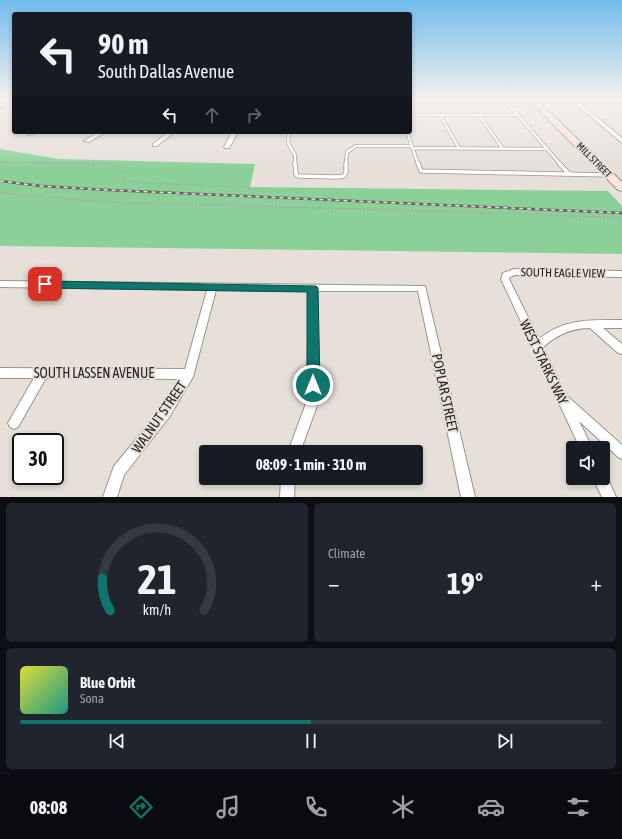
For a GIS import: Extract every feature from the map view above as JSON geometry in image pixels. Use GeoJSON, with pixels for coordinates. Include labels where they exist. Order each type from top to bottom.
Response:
{"type":"FeatureCollection","features":[{"type":"Feature","properties":{"kind":"main road","name":"MILL STREET"},"geometry":{"type":"LineString","coordinates":[[555,122],[622,188]]}},
{"type":"Feature","properties":{"kind":"street"},"geometry":{"type":"LineString","coordinates":[[600,122],[622,141]]}},
{"type":"Feature","properties":{"kind":"street"},"geometry":{"type":"LineString","coordinates":[[87,141],[99,134]]}},
{"type":"Feature","properties":{"kind":"street"},"geometry":{"type":"LineString","coordinates":[[155,144],[168,134]]}},
{"type":"Feature","properties":{"kind":"street"},"geometry":{"type":"LineString","coordinates":[[227,147],[234,134]]}},
{"type":"Feature","properties":{"kind":"street","name":"SOUTH EAGLE VIEW"},"geometry":{"type":"LineString","coordinates":[[506,275],[514,272],[622,274]]}},
{"type":"Feature","properties":{"kind":"street","name":"WEST STARKS WAY"},"geometry":{"type":"LineString","coordinates":[[506,275],[506,283],[583,441]]}},
{"type":"Feature","properties":{"kind":"street"},"geometry":{"type":"LineString","coordinates":[[0,284],[312,288],[313,385],[311,406],[297,445]]}},
{"type":"Feature","properties":{"kind":"street","name":"WALNUT STREET"},"geometry":{"type":"LineString","coordinates":[[110,497],[119,471],[166,412],[189,374],[212,287]]}},
{"type":"Feature","properties":{"kind":"street","name":"POPLAR STREET"},"geometry":{"type":"LineString","coordinates":[[312,288],[422,288],[468,497]]}},
{"type":"Feature","properties":{"kind":"street"},"geometry":{"type":"LineString","coordinates":[[592,324],[622,350]]}},
{"type":"Feature","properties":{"kind":"street"},"geometry":{"type":"LineString","coordinates":[[537,346],[548,336],[562,328],[576,325],[622,324]]}},
{"type":"Feature","properties":{"kind":"street","name":"SOUTH LASSEN AVENUE"},"geometry":{"type":"LineString","coordinates":[[0,373],[189,374]]}},
{"type":"Feature","properties":{"kind":"street"},"geometry":{"type":"LineString","coordinates":[[14,424],[43,373]]}},
{"type":"Feature","properties":{"kind":"street"},"geometry":{"type":"LineString","coordinates":[[560,395],[622,453]]}},
{"type":"Feature","properties":{"kind":"street"},"geometry":{"type":"LineString","coordinates":[[287,497],[288,485]]}},
{"type":"Feature","properties":{"kind":"street"},"geometry":{"type":"LineString","coordinates":[[603,485],[609,497]]}},
{"type":"Feature","properties":{"kind":"lane"},"geometry":{"type":"LineString","coordinates":[[444,122],[458,148]]}},
{"type":"Feature","properties":{"kind":"lane"},"geometry":{"type":"LineString","coordinates":[[484,122],[503,149]]}},
{"type":"Feature","properties":{"kind":"lane"},"geometry":{"type":"LineString","coordinates":[[524,122],[569,174]]}},
{"type":"Feature","properties":{"kind":"lane"},"geometry":{"type":"LineString","coordinates":[[289,134],[288,143],[295,155],[296,174],[298,176],[344,176],[346,171],[345,155],[349,149],[356,146],[547,149]]}},
{"type":"Feature","properties":{"kind":"lane"},"geometry":{"type":"LineString","coordinates":[[408,134],[421,171],[609,175]]}},
{"type":"Feature","properties":{"kind":"path"},"geometry":{"type":"LineString","coordinates":[[0,162],[113,164],[126,172],[123,182],[243,187],[256,192]]}},
{"type":"Feature","properties":{"kind":"path"},"geometry":{"type":"LineString","coordinates":[[0,193],[102,202],[500,213],[622,218]]}},
{"type":"Feature","properties":{"kind":"green space"},"geometry":{"type":"Polygon","coordinates":[[[0,149],[59,159],[255,164],[250,187],[608,191],[622,206],[622,254],[0,246],[0,149]]]}},
{"type":"Feature","properties":{"kind":"railway"},"geometry":{"type":"LineString","coordinates":[[0,181],[41,186],[108,190],[622,213]]}},
{"type":"Feature","properties":{"kind":"route"},"geometry":{"type":"LineString","coordinates":[[45,284],[312,288],[313,385]]}}]}
